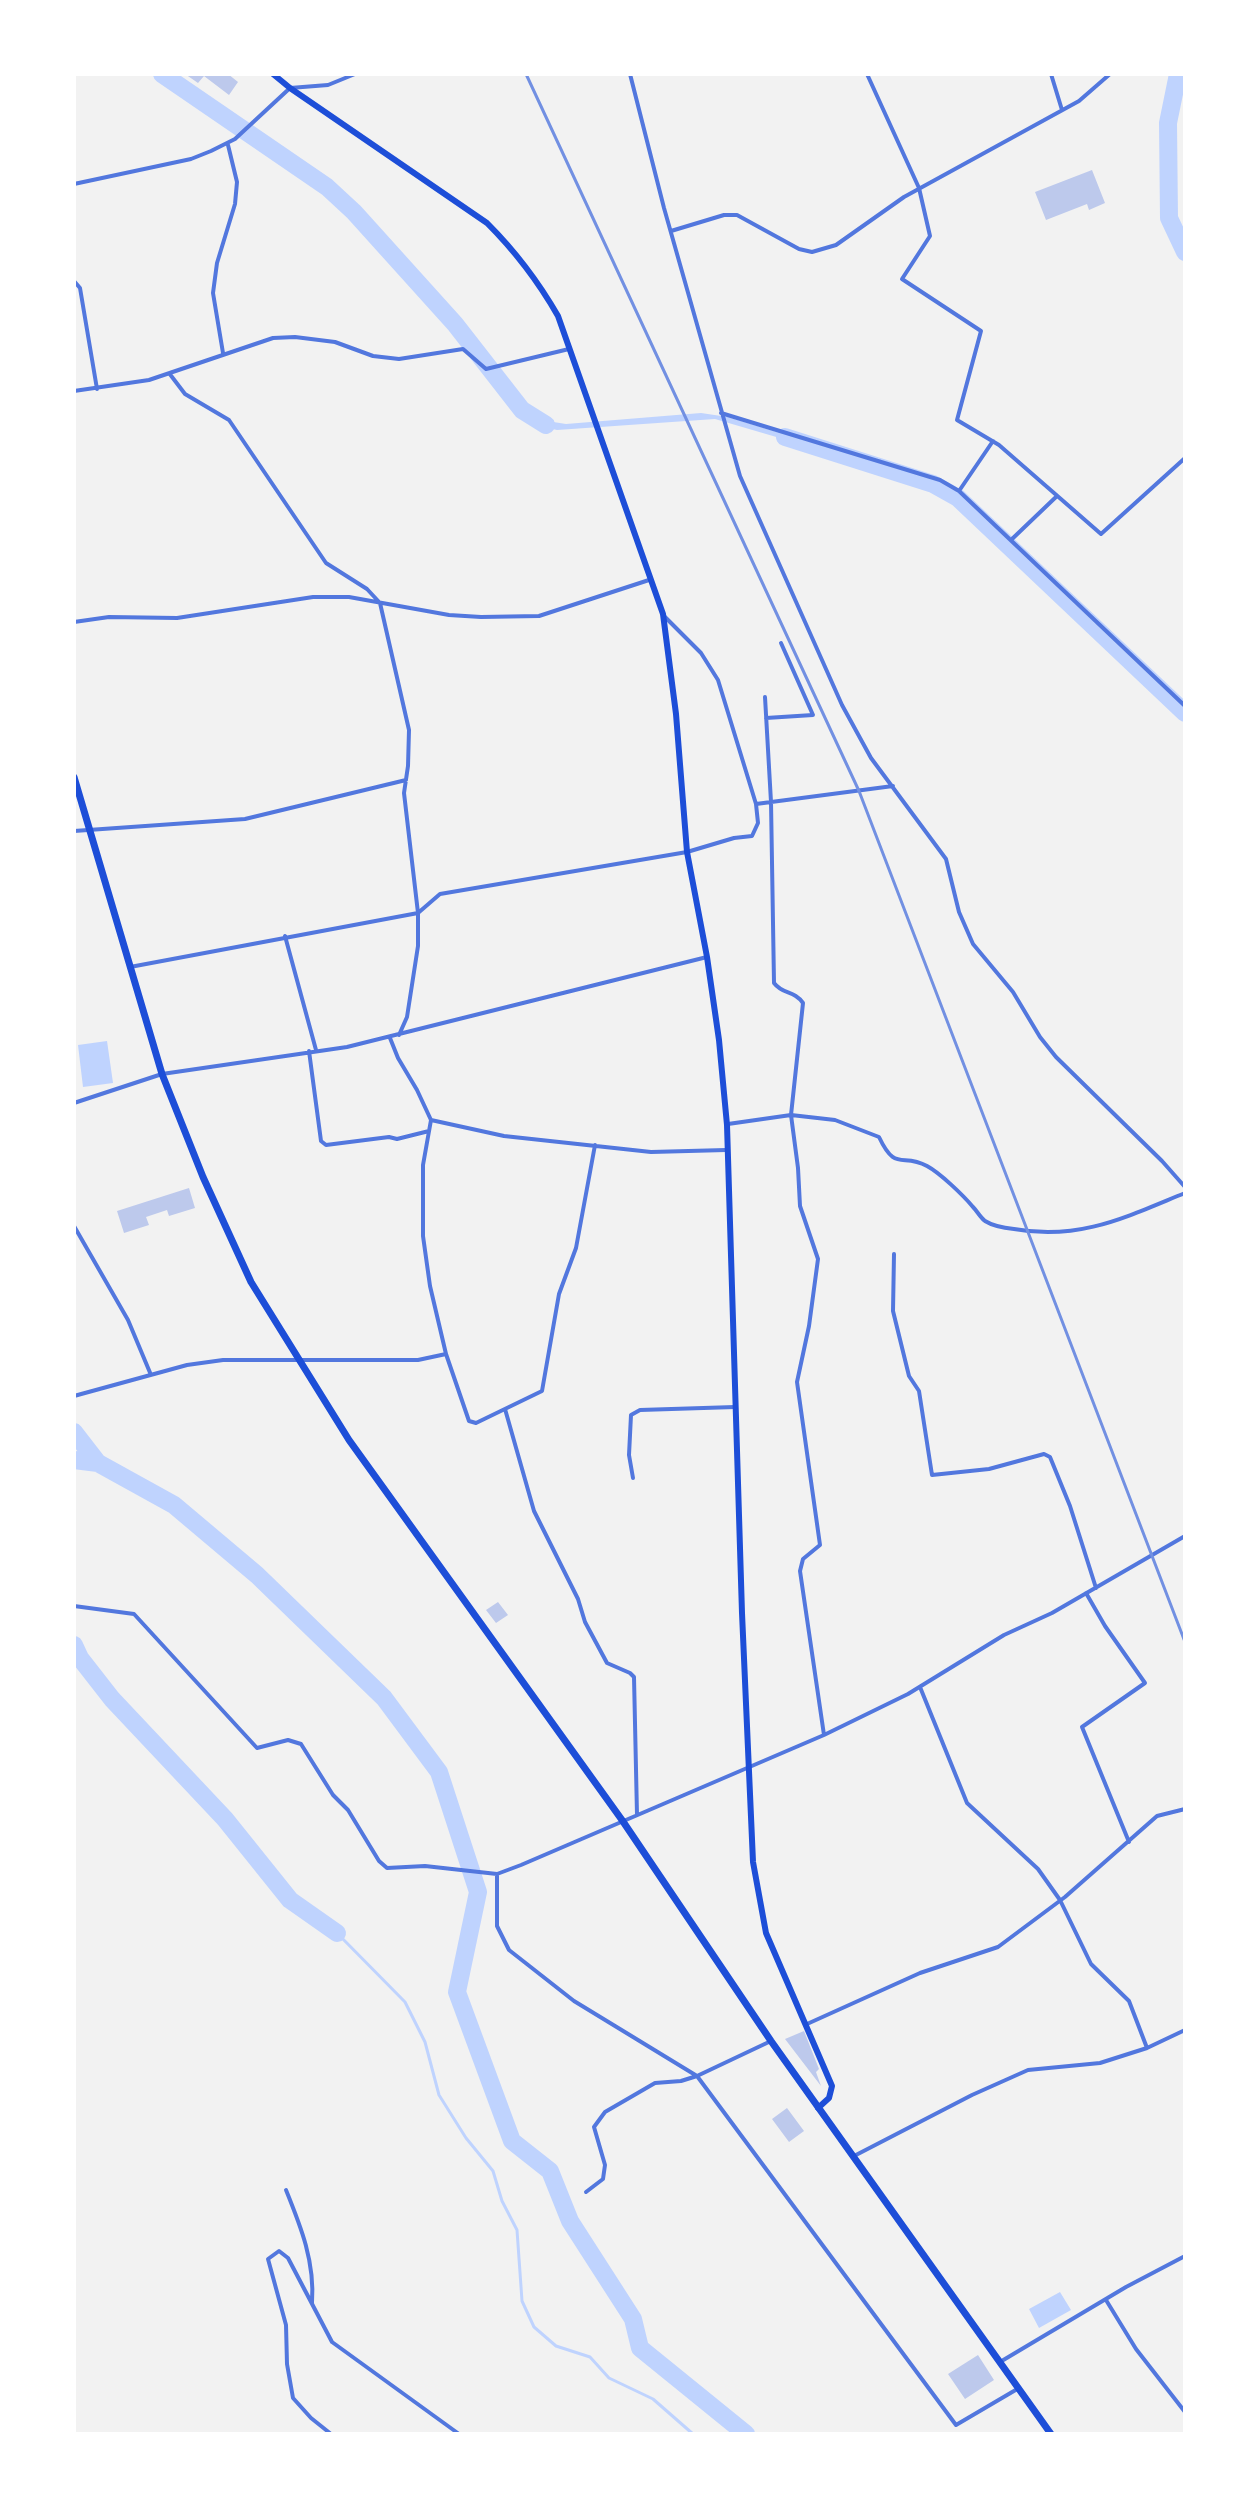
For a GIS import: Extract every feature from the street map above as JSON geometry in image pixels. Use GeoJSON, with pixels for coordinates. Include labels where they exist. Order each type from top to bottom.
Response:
{"type":"FeatureCollection","features":[{"type":"Feature","properties":{"kind":"highway"},"geometry":{"type":"LineString","coordinates":[[74,777],[162,1074],[203,1177],[251,1282],[349,1440],[622,1820],[771,2041],[1051,2434]]}},
{"type":"Feature","properties":{"kind":"main road"},"geometry":{"type":"LineString","coordinates":[[273,74],[487,223],[538,281],[558,316],[663,614],[676,714],[687,852],[707,957],[727,1125],[753,1862],[766,1933],[832,2086],[829,2098],[818,2108]]}},
{"type":"Feature","properties":{"kind":"street"},"geometry":{"type":"LineString","coordinates":[[74,184],[191,159],[235,139],[290,88],[328,85],[355,74]]}},
{"type":"Feature","properties":{"kind":"street"},"geometry":{"type":"LineString","coordinates":[[630,74],[740,476],[842,705],[871,758],[946,859],[959,912],[973,944],[1013,992],[1056,1057],[1178,1178],[1185,1190],[1113,1221],[1072,1232],[1049,1234],[997,1226],[983,1220],[971,1205],[926,1165],[894,1159],[886,1152],[879,1137],[835,1120],[791,1115],[727,1125]]}},
{"type":"Feature","properties":{"kind":"street"},"geometry":{"type":"LineString","coordinates":[[867,74],[919,188],[930,236],[902,279],[981,331],[957,420],[993,441],[1101,534],[1185,458]]}},
{"type":"Feature","properties":{"kind":"street"},"geometry":{"type":"LineString","coordinates":[[1051,74],[1062,110]]}},
{"type":"Feature","properties":{"kind":"street"},"geometry":{"type":"LineString","coordinates":[[671,231],[724,215],[737,215],[799,249],[812,252],[836,245],[919,188],[1079,101],[1110,74]]}},
{"type":"Feature","properties":{"kind":"street"},"geometry":{"type":"LineString","coordinates":[[223,353],[213,293],[217,263],[235,204],[237,182],[228,144]]}},
{"type":"Feature","properties":{"kind":"street"},"geometry":{"type":"LineString","coordinates":[[74,281],[80,288],[97,389]]}},
{"type":"Feature","properties":{"kind":"street"},"geometry":{"type":"LineString","coordinates":[[74,391],[130,384],[273,338],[295,337],[335,342],[373,356],[399,359],[463,349],[486,369],[569,349]]}},
{"type":"Feature","properties":{"kind":"street"},"geometry":{"type":"LineString","coordinates":[[169,373],[185,394],[229,420],[326,563],[367,589],[380,603],[409,730],[404,793],[418,913],[418,946],[410,1003],[399,1035]]}},
{"type":"Feature","properties":{"kind":"street"},"geometry":{"type":"LineString","coordinates":[[721,413],[940,480],[959,491],[1185,706]]}},
{"type":"Feature","properties":{"kind":"street"},"geometry":{"type":"LineString","coordinates":[[959,491],[993,441]]}},
{"type":"Feature","properties":{"kind":"street"},"geometry":{"type":"LineString","coordinates":[[1011,540],[1057,496]]}},
{"type":"Feature","properties":{"kind":"street"},"geometry":{"type":"LineString","coordinates":[[74,622],[109,617],[177,618],[313,597],[349,597],[449,615],[539,616],[649,580]]}},
{"type":"Feature","properties":{"kind":"street"},"geometry":{"type":"LineString","coordinates":[[130,967],[418,913],[440,894],[687,852],[752,836],[758,823],[756,804],[718,680],[701,653],[663,614]]}},
{"type":"Feature","properties":{"kind":"street"},"geometry":{"type":"LineString","coordinates":[[766,718],[813,715],[781,643]]}},
{"type":"Feature","properties":{"kind":"street"},"geometry":{"type":"LineString","coordinates":[[765,697],[771,802],[774,983],[779,990],[797,995],[803,1003],[791,1115],[800,1206],[818,1259],[809,1326],[797,1382],[820,1545],[803,1559],[800,1571],[824,1735]]}},
{"type":"Feature","properties":{"kind":"street"},"geometry":{"type":"LineString","coordinates":[[74,831],[245,819],[406,780]]}},
{"type":"Feature","properties":{"kind":"street"},"geometry":{"type":"LineString","coordinates":[[756,804],[893,786]]}},
{"type":"Feature","properties":{"kind":"street"},"geometry":{"type":"LineString","coordinates":[[285,936],[312,1050],[321,1141],[326,1145],[389,1137],[397,1139],[429,1131]]}},
{"type":"Feature","properties":{"kind":"street"},"geometry":{"type":"LineString","coordinates":[[74,1103],[162,1074],[390,1038],[707,957]]}},
{"type":"Feature","properties":{"kind":"street"},"geometry":{"type":"LineString","coordinates":[[390,1038],[431,1120],[423,1165],[423,1236],[430,1286],[446,1354],[469,1421],[476,1423],[542,1391],[559,1294],[576,1248],[595,1145]]}},
{"type":"Feature","properties":{"kind":"street"},"geometry":{"type":"LineString","coordinates":[[431,1120],[504,1136],[651,1152],[726,1150]]}},
{"type":"Feature","properties":{"kind":"street"},"geometry":{"type":"LineString","coordinates":[[1178,1178],[1185,1170]]}},
{"type":"Feature","properties":{"kind":"street"},"geometry":{"type":"LineString","coordinates":[[74,1226],[128,1320],[151,1375]]}},
{"type":"Feature","properties":{"kind":"street"},"geometry":{"type":"LineString","coordinates":[[894,1254],[893,1311],[909,1376],[919,1391],[932,1475],[989,1469],[1044,1454],[1050,1457],[1070,1506],[1096,1588]]}},
{"type":"Feature","properties":{"kind":"street"},"geometry":{"type":"LineString","coordinates":[[74,1396],[187,1365],[223,1360],[418,1360],[446,1354]]}},
{"type":"Feature","properties":{"kind":"street"},"geometry":{"type":"LineString","coordinates":[[633,1478],[629,1455],[631,1415],[640,1410],[735,1407]]}},
{"type":"Feature","properties":{"kind":"street"},"geometry":{"type":"LineString","coordinates":[[505,1409],[534,1511],[578,1599],[585,1622],[607,1663],[634,1677],[637,1815]]}},
{"type":"Feature","properties":{"kind":"street"},"geometry":{"type":"LineString","coordinates":[[74,1606],[134,1614],[257,1748],[288,1740],[301,1744],[333,1795],[348,1810],[379,1861],[387,1868],[430,1866],[497,1874],[824,1735],[920,1687],[1004,1635],[1096,1588],[1185,1536]]}},
{"type":"Feature","properties":{"kind":"street"},"geometry":{"type":"LineString","coordinates":[[1086,1593],[1145,1683],[1082,1727],[1129,1842]]}},
{"type":"Feature","properties":{"kind":"street"},"geometry":{"type":"LineString","coordinates":[[920,1687],[967,1803],[1038,1869],[1060,1900],[1091,1964],[1129,2001],[1147,2048]]}},
{"type":"Feature","properties":{"kind":"street"},"geometry":{"type":"LineString","coordinates":[[807,2024],[920,1973],[998,1947],[1060,1900],[1157,1816],[1185,1809]]}},
{"type":"Feature","properties":{"kind":"street"},"geometry":{"type":"LineString","coordinates":[[497,1874],[497,1926],[509,1950],[574,2001],[697,2076],[956,2425],[1019,2388]]}},
{"type":"Feature","properties":{"kind":"street"},"geometry":{"type":"LineString","coordinates":[[854,2156],[972,2095],[1028,2070],[1100,2063],[1147,2048],[1185,2030]]}},
{"type":"Feature","properties":{"kind":"street"},"geometry":{"type":"LineString","coordinates":[[586,2192],[603,2179],[605,2165],[594,2127],[605,2112],[655,2083],[697,2076],[771,2041]]}},
{"type":"Feature","properties":{"kind":"street"},"geometry":{"type":"LineString","coordinates":[[286,2190],[304,2234],[314,2278],[312,2305]]}},
{"type":"Feature","properties":{"kind":"street"},"geometry":{"type":"LineString","coordinates":[[331,2434],[293,2398],[287,2364],[286,2325],[268,2259],[279,2251],[288,2258],[332,2342],[459,2434]]}},
{"type":"Feature","properties":{"kind":"street"},"geometry":{"type":"LineString","coordinates":[[1000,2362],[1126,2287],[1185,2256]]}},
{"type":"Feature","properties":{"kind":"street"},"geometry":{"type":"LineString","coordinates":[[1106,2300],[1136,2349],[1185,2412]]}},
{"type":"Feature","properties":{"kind":"water"},"geometry":{"type":"Polygon","coordinates":[[[526,409],[547,421],[566,424],[701,413],[728,417],[809,442],[807,446],[715,419],[557,430],[529,420],[526,409]]]}},
{"type":"Feature","properties":{"kind":"water"},"geometry":{"type":"Polygon","coordinates":[[[107,1041],[113,1083],[83,1087],[78,1045],[107,1041]]]}},
{"type":"Feature","properties":{"kind":"water"},"geometry":{"type":"Polygon","coordinates":[[[1060,2292],[1071,2310],[1039,2328],[1029,2309],[1060,2292]]]}},
{"type":"Feature","properties":{"kind":"building"},"geometry":{"type":"Polygon","coordinates":[[[185,74],[228,74],[238,82],[229,95],[204,76],[198,83],[185,74]]]}},
{"type":"Feature","properties":{"kind":"building"},"geometry":{"type":"Polygon","coordinates":[[[1092,170],[1105,203],[1089,210],[1087,204],[1046,220],[1035,192],[1092,170]]]}},
{"type":"Feature","properties":{"kind":"building"},"geometry":{"type":"Polygon","coordinates":[[[189,1188],[195,1208],[169,1216],[167,1210],[146,1217],[149,1225],[124,1233],[117,1211],[189,1188]]]}},
{"type":"Feature","properties":{"kind":"building"},"geometry":{"type":"Polygon","coordinates":[[[498,1602],[508,1615],[496,1623],[486,1610],[498,1602]]]}},
{"type":"Feature","properties":{"kind":"building"},"geometry":{"type":"Polygon","coordinates":[[[804,2031],[819,2069],[816,2072],[821,2086],[785,2039],[804,2031]]]}},
{"type":"Feature","properties":{"kind":"building"},"geometry":{"type":"Polygon","coordinates":[[[787,2108],[804,2131],[789,2142],[772,2119],[787,2108]]]}},
{"type":"Feature","properties":{"kind":"building"},"geometry":{"type":"Polygon","coordinates":[[[978,2355],[994,2380],[965,2399],[948,2374],[978,2355]]]}},
{"type":"Feature","properties":{"kind":"waterway"},"geometry":{"type":"LineString","coordinates":[[162,74],[327,187],[354,212],[455,324],[522,410],[546,425]]}},
{"type":"Feature","properties":{"kind":"waterway"},"geometry":{"type":"LineString","coordinates":[[1178,74],[1168,123],[1169,218],[1185,252]]}},
{"type":"Feature","properties":{"kind":"waterway"},"geometry":{"type":"LineString","coordinates":[[785,437],[933,484],[958,498],[1185,713]]}},
{"type":"Feature","properties":{"kind":"waterway"},"geometry":{"type":"LineString","coordinates":[[74,1432],[98,1463]]}},
{"type":"Feature","properties":{"kind":"waterway"},"geometry":{"type":"LineString","coordinates":[[74,1460],[98,1463],[174,1505],[257,1575],[384,1698],[439,1772],[478,1892],[457,1992],[512,2141],[550,2171],[570,2221],[633,2319],[640,2348],[746,2434]]}},
{"type":"Feature","properties":{"kind":"waterway"},"geometry":{"type":"LineString","coordinates":[[74,1645],[80,1658],[112,1699],[225,1819],[290,1900],[337,1933]]}},
{"type":"Feature","properties":{"kind":"waterway"},"geometry":{"type":"LineString","coordinates":[[337,1933],[405,2002],[425,2042],[439,2095],[466,2138],[493,2171],[502,2201],[517,2230],[522,2301],[534,2327],[556,2346],[590,2357],[609,2378],[653,2399],[693,2434]]}},
{"type":"Feature","properties":{"kind":"railway"},"geometry":{"type":"LineString","coordinates":[[526,74],[859,791],[1185,1642]]}}]}
